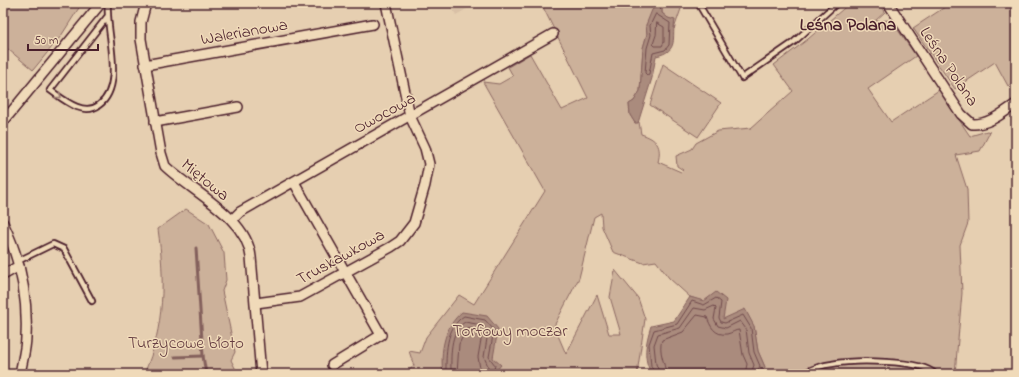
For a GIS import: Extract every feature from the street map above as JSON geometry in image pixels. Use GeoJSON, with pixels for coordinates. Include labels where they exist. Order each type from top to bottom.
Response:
{"type":"FeatureCollection","features":[{"type":"Feature","properties":{"kind":"street"},"geometry":{"type":"LineString","coordinates":[[3,122],[101,3]]}},
{"type":"Feature","properties":{"kind":"street","name":"Miętowa"},"geometry":{"type":"LineString","coordinates":[[146,3],[140,30],[155,122],[165,166],[232,220],[248,242],[251,252],[261,374]]}},
{"type":"Feature","properties":{"kind":"street"},"geometry":{"type":"LineString","coordinates":[[386,3],[410,116]]}},
{"type":"Feature","properties":{"kind":"street","name":"Leśna Polana"},"geometry":{"type":"LineString","coordinates":[[888,3],[961,114],[972,124],[988,122],[1016,104]]}},
{"type":"Feature","properties":{"kind":"street","name":"Walerianowa"},"geometry":{"type":"LineString","coordinates":[[145,65],[373,24]]}},
{"type":"Feature","properties":{"kind":"street","name":"Owocowa"},"geometry":{"type":"LineString","coordinates":[[232,220],[240,212],[552,34]]}},
{"type":"Feature","properties":{"kind":"street"},"geometry":{"type":"LineString","coordinates":[[155,122],[238,107]]}},
{"type":"Feature","properties":{"kind":"street","name":"Truskawkowa"},"geometry":{"type":"LineString","coordinates":[[256,303],[300,297],[345,274],[391,248],[400,241],[414,223],[424,190],[429,164],[425,148],[410,116]]}},
{"type":"Feature","properties":{"kind":"street"},"geometry":{"type":"LineString","coordinates":[[294,182],[381,335],[332,365]]}},
{"type":"Feature","properties":{"kind":"street"},"geometry":{"type":"LineString","coordinates":[[3,223],[12,241],[19,263],[26,316],[26,339],[20,374]]}},
{"type":"Feature","properties":{"kind":"street"},"geometry":{"type":"LineString","coordinates":[[3,275],[19,263]]}},
{"type":"Feature","properties":{"kind":"lane"},"geometry":{"type":"LineString","coordinates":[[107,17],[50,90],[71,106],[95,108],[104,101],[111,90],[112,60],[107,17],[108,3]]}},
{"type":"Feature","properties":{"kind":"lane"},"geometry":{"type":"LineString","coordinates":[[698,3],[742,78],[794,42],[837,3]]}},
{"type":"Feature","properties":{"kind":"lane"},"geometry":{"type":"LineString","coordinates":[[19,263],[53,244],[58,246],[67,253],[92,301]]}},
{"type":"Feature","properties":{"kind":"lane"},"geometry":{"type":"LineString","coordinates":[[803,374],[831,364],[860,361],[917,364],[931,370],[935,374]]}},
{"type":"Feature","properties":{"kind":"shaded area"},"geometry":{"type":"Polygon","coordinates":[[[449,3],[477,3],[456,15],[449,3]]]}},
{"type":"Feature","properties":{"kind":"green space"},"geometry":{"type":"Polygon","coordinates":[[[3,3],[82,3],[61,36],[33,70],[3,45],[3,3]]]}},
{"type":"Feature","properties":{"kind":"green space","name":"Torfowy moczar"},"geometry":{"type":"Polygon","coordinates":[[[541,3],[660,3],[646,25],[647,34],[643,48],[640,91],[634,101],[629,104],[630,115],[635,123],[639,122],[641,134],[651,138],[659,147],[658,162],[681,172],[683,170],[677,166],[676,156],[692,149],[696,143],[718,131],[751,128],[793,91],[774,65],[808,39],[850,3],[880,3],[885,12],[875,21],[891,20],[916,56],[868,89],[891,122],[939,90],[970,136],[987,131],[990,132],[980,151],[956,155],[967,189],[968,223],[960,245],[962,293],[955,374],[824,374],[821,369],[814,374],[760,374],[765,367],[758,351],[754,326],[723,320],[704,302],[690,297],[669,278],[656,261],[643,263],[613,252],[602,227],[601,213],[594,217],[579,278],[554,326],[566,354],[597,295],[609,334],[621,334],[610,297],[615,270],[638,298],[645,319],[637,374],[408,374],[407,372],[414,366],[409,351],[420,353],[426,337],[459,295],[474,304],[545,191],[483,82],[499,84],[513,76],[508,67],[530,54],[562,110],[588,98],[541,3]]]}},
{"type":"Feature","properties":{"kind":"green space"},"geometry":{"type":"Polygon","coordinates":[[[660,3],[683,3],[674,29],[674,20],[668,18],[662,13],[662,6],[660,3]]]}},
{"type":"Feature","properties":{"kind":"green space"},"geometry":{"type":"Polygon","coordinates":[[[951,3],[1016,3],[1016,80],[1008,86],[995,62],[955,89],[913,28],[951,3]]]}},
{"type":"Feature","properties":{"kind":"green space"},"geometry":{"type":"Polygon","coordinates":[[[663,64],[721,103],[698,137],[650,105],[663,64]]]}},
{"type":"Feature","properties":{"kind":"green space","name":"Turzycowe błoto"},"geometry":{"type":"Polygon","coordinates":[[[186,209],[209,224],[224,253],[226,280],[222,291],[235,352],[231,360],[238,374],[144,374],[156,339],[162,303],[162,266],[158,229],[186,209]]]}},
{"type":"Feature","properties":{"kind":"water"},"geometry":{"type":"Polygon","coordinates":[[[660,3],[662,6],[662,13],[668,18],[675,20],[673,43],[669,51],[656,56],[652,78],[638,123],[635,123],[630,115],[629,104],[634,101],[640,91],[643,48],[647,34],[646,25],[652,10],[660,3]]]}},
{"type":"Feature","properties":{"kind":"water"},"geometry":{"type":"Polygon","coordinates":[[[716,292],[726,300],[723,319],[745,309],[754,326],[758,351],[765,367],[759,374],[652,374],[646,356],[646,344],[651,326],[674,321],[690,297],[704,301],[716,292]]]}},
{"type":"Feature","properties":{"kind":"water"},"geometry":{"type":"Polygon","coordinates":[[[462,312],[487,316],[498,329],[493,358],[501,365],[496,371],[497,374],[443,374],[442,357],[447,332],[462,312]]]}},
{"type":"Feature","properties":{"kind":"waterway"},"geometry":{"type":"LineString","coordinates":[[196,248],[203,356],[206,374]]}},
{"type":"Feature","properties":{"kind":"waterway"},"geometry":{"type":"LineString","coordinates":[[175,357],[203,356]]}},
{"type":"Feature","properties":{"kind":"district","name":"Leśna Polana"},"geometry":{"type":"Point","coordinates":[848,24]}}]}
